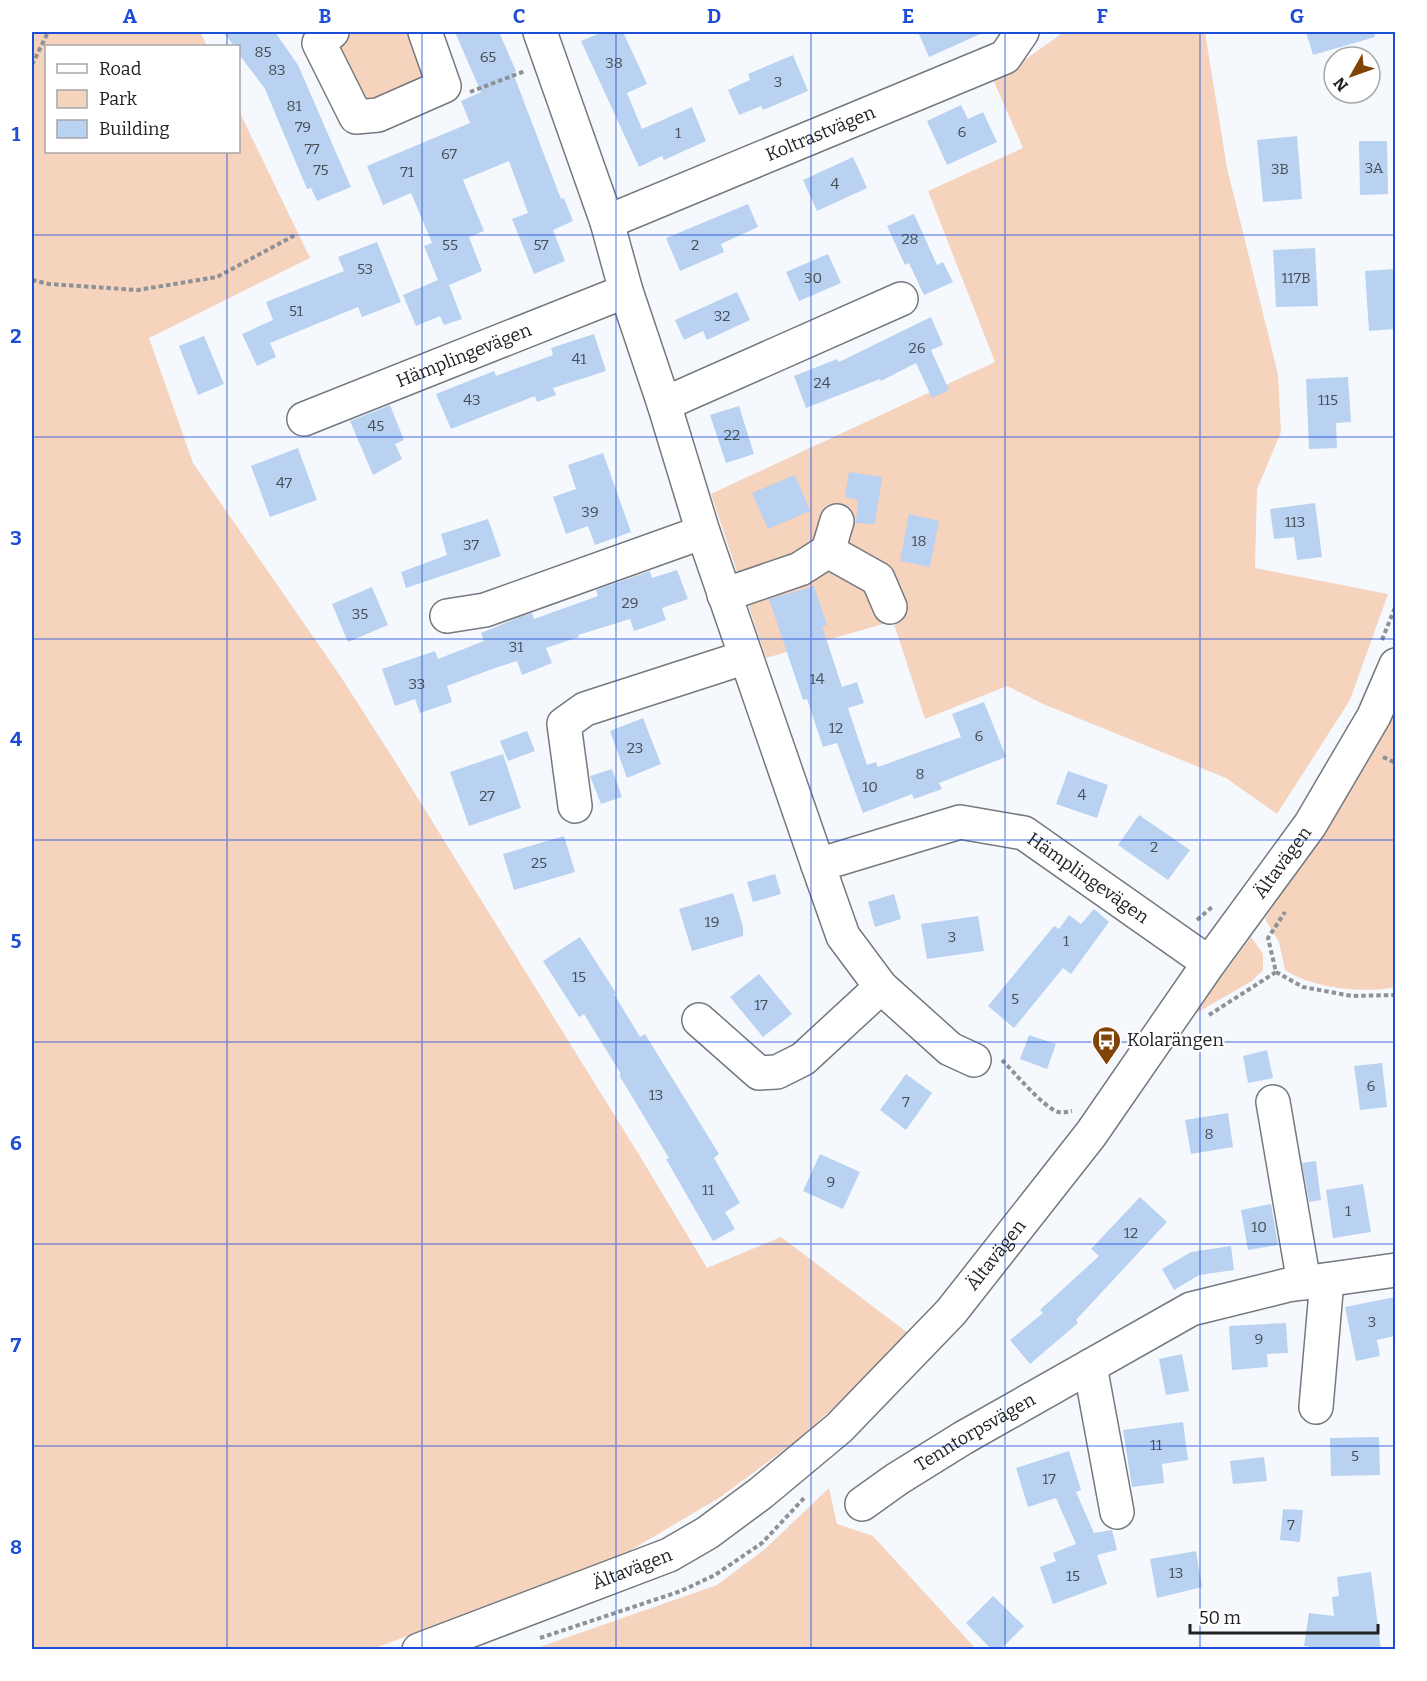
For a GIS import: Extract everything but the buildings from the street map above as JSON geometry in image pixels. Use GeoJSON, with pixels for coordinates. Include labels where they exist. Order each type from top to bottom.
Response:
{"type":"FeatureCollection","features":[{"type":"Feature","properties":{"kind":"street"},"geometry":{"type":"LineString","coordinates":[[320,35],[356,117],[378,115],[444,86],[425,32]]}},
{"type":"Feature","properties":{"kind":"street","name":"Koltrastvägen"},"geometry":{"type":"LineString","coordinates":[[607,222],[1005,57],[1022,32]]}},
{"type":"Feature","properties":{"kind":"street"},"geometry":{"type":"LineString","coordinates":[[545,46],[607,222],[626,291],[724,596],[843,936],[881,987],[950,1049],[974,1060]]}},
{"type":"Feature","properties":{"kind":"street","name":"Hämplingevägen"},"geometry":{"type":"LineString","coordinates":[[304,419],[626,291]]}},
{"type":"Feature","properties":{"kind":"street"},"geometry":{"type":"LineString","coordinates":[[664,404],[901,299]]}},
{"type":"Feature","properties":{"kind":"street"},"geometry":{"type":"LineString","coordinates":[[447,616],[485,610],[703,532]]}},
{"type":"Feature","properties":{"kind":"street"},"geometry":{"type":"LineString","coordinates":[[724,596],[800,569],[833,536],[878,579],[890,607]]}},
{"type":"Feature","properties":{"kind":"street"},"geometry":{"type":"LineString","coordinates":[[575,806],[564,724],[585,709],[746,657]]}},
{"type":"Feature","properties":{"kind":"street","name":"Ältavägen"},"geometry":{"type":"LineString","coordinates":[[419,1650],[669,1555],[707,1533],[761,1493],[839,1428],[951,1312],[1091,1134],[1209,963],[1310,825],[1374,716],[1395,665]]}},
{"type":"Feature","properties":{"kind":"street","name":"Hämplingevägen"},"geometry":{"type":"LineString","coordinates":[[819,865],[960,822],[1024,833],[1209,963]]}},
{"type":"Feature","properties":{"kind":"street"},"geometry":{"type":"LineString","coordinates":[[699,1020],[759,1072],[777,1072],[803,1059],[881,987]]}},
{"type":"Feature","properties":{"kind":"street"},"geometry":{"type":"LineString","coordinates":[[1274,1101],[1315,1281],[1316,1407]]}},
{"type":"Feature","properties":{"kind":"street","name":"Tenntorpsvägen"},"geometry":{"type":"LineString","coordinates":[[862,1504],[963,1438],[1191,1309],[1288,1285],[1395,1270]]}},
{"type":"Feature","properties":{"kind":"street"},"geometry":{"type":"LineString","coordinates":[[1090,1366],[1117,1512]]}},
{"type":"Feature","properties":{"kind":"path"},"geometry":{"type":"LineString","coordinates":[[32,65],[48,32]]}},
{"type":"Feature","properties":{"kind":"path"},"geometry":{"type":"LineString","coordinates":[[444,86],[466,94],[545,46]]}},
{"type":"Feature","properties":{"kind":"path"},"geometry":{"type":"LineString","coordinates":[[32,280],[49,284],[138,290],[217,277],[297,234]]}},
{"type":"Feature","properties":{"kind":"path"},"geometry":{"type":"LineString","coordinates":[[1382,756],[1395,763]]}},
{"type":"Feature","properties":{"kind":"path"},"geometry":{"type":"LineString","coordinates":[[1176,938],[1217,903]]}},
{"type":"Feature","properties":{"kind":"path"},"geometry":{"type":"LineString","coordinates":[[1276,972],[1303,987],[1352,996],[1395,995]]}},
{"type":"Feature","properties":{"kind":"path"},"geometry":{"type":"LineString","coordinates":[[974,1060],[1001,1059],[1045,1103],[1057,1111],[1063,1113],[1074,1111],[1079,1105]]}},
{"type":"Feature","properties":{"kind":"green space"},"geometry":{"type":"Polygon","coordinates":[[[32,32],[200,32],[206,45],[45,45],[45,153],[240,153],[240,113],[310,258],[149,338],[193,463],[339,674],[396,763],[707,1268],[781,1237],[912,1336],[800,1438],[719,1498],[626,1553],[373,1649],[32,1650],[32,32]]]}},
{"type":"Feature","properties":{"kind":"green space"},"geometry":{"type":"Polygon","coordinates":[[[348,32],[419,32],[435,76],[362,108],[333,46],[348,32]]]}},
{"type":"Feature","properties":{"kind":"green space"},"geometry":{"type":"Polygon","coordinates":[[[1064,32],[1205,32],[1227,168],[1278,374],[1281,432],[1257,489],[1255,568],[1388,594],[1350,700],[1277,814],[1226,778],[1043,704],[1007,686],[925,719],[893,621],[766,658],[711,494],[995,362],[928,191],[1023,148],[994,82],[1064,32]]]}},
{"type":"Feature","properties":{"kind":"green space"},"geometry":{"type":"Polygon","coordinates":[[[1395,705],[1395,987],[1368,990],[1323,985],[1285,970],[1279,942],[1265,919],[1382,737],[1395,705]]]}},
{"type":"Feature","properties":{"kind":"green space"},"geometry":{"type":"Polygon","coordinates":[[[1251,937],[1263,954],[1263,970],[1252,981],[1193,1015],[1251,937]]]}},
{"type":"Feature","properties":{"kind":"green space"},"geometry":{"type":"Polygon","coordinates":[[[829,1488],[837,1524],[873,1536],[976,1649],[534,1649],[717,1585],[765,1549],[829,1488]]]}},
{"type":"Feature","properties":{"kind":"place","name":"Kolarängen"},"geometry":{"type":"Point","coordinates":[1106,1066]}}]}
